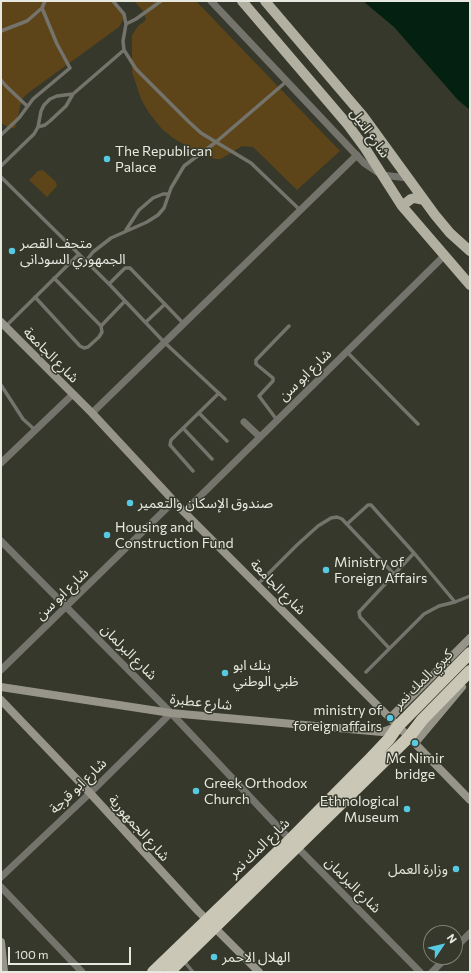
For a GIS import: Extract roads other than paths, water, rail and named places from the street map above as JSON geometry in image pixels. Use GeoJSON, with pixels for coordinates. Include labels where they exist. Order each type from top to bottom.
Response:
{"type":"FeatureCollection","features":[{"type":"Feature","properties":{"kind":"highway","name":"كبري المك نمر"},"geometry":{"type":"LineString","coordinates":[[394,722],[470,653]]}},
{"type":"Feature","properties":{"kind":"highway","name":"كبري المك نمر"},"geometry":{"type":"LineString","coordinates":[[412,740],[422,720],[470,671]]}},
{"type":"Feature","properties":{"kind":"highway","name":"شارع المك نمر"},"geometry":{"type":"LineString","coordinates":[[294,843],[375,753],[394,722]]}},
{"type":"Feature","properties":{"kind":"highway","name":"شارع المك نمر"},"geometry":{"type":"LineString","coordinates":[[153,972],[211,924],[294,843],[412,740]]}},
{"type":"Feature","properties":{"kind":"highway","name":"شارع المك نمر"},"geometry":{"type":"LineString","coordinates":[[169,972],[182,960],[211,924]]}},
{"type":"Feature","properties":{"kind":"main road","name":"شارع النيل"},"geometry":{"type":"LineString","coordinates":[[242,1],[321,92],[361,152],[382,175],[402,206],[470,285]]}},
{"type":"Feature","properties":{"kind":"main road","name":"شارع النيل"},"geometry":{"type":"LineString","coordinates":[[265,1],[363,116],[450,233],[470,251]]}},
{"type":"Feature","properties":{"kind":"main road"},"geometry":{"type":"LineString","coordinates":[[361,152],[384,143]]}},
{"type":"Feature","properties":{"kind":"main road"},"geometry":{"type":"LineString","coordinates":[[402,206],[411,199],[415,198],[424,200]]}},
{"type":"Feature","properties":{"kind":"main road","name":"شارع الجامعة"},"geometry":{"type":"LineString","coordinates":[[3,324],[72,395],[92,413],[184,512],[470,800]]}},
{"type":"Feature","properties":{"kind":"main road"},"geometry":{"type":"LineString","coordinates":[[394,722],[470,638]]}},
{"type":"Feature","properties":{"kind":"main road"},"geometry":{"type":"LineString","coordinates":[[412,740],[470,679]]}},
{"type":"Feature","properties":{"kind":"main road","name":"شارع عطبرة"},"geometry":{"type":"LineString","coordinates":[[1,687],[171,713],[382,732],[394,722]]}},
{"type":"Feature","properties":{"kind":"main road","name":"شارع الجمهورية"},"geometry":{"type":"LineString","coordinates":[[1,700],[90,793],[211,924],[259,972]]}},
{"type":"Feature","properties":{"kind":"main road"},"geometry":{"type":"LineString","coordinates":[[1,942],[4,972]]}},
{"type":"Feature","properties":{"kind":"street"},"geometry":{"type":"LineString","coordinates":[[92,413],[361,152],[287,81],[211,1]]}},
{"type":"Feature","properties":{"kind":"street"},"geometry":{"type":"LineString","coordinates":[[382,175],[408,178]]}},
{"type":"Feature","properties":{"kind":"street","name":"شارع ابو سن"},"geometry":{"type":"LineString","coordinates":[[184,512],[444,256]]}},
{"type":"Feature","properties":{"kind":"street"},"geometry":{"type":"LineString","coordinates":[[1,463],[72,395]]}},
{"type":"Feature","properties":{"kind":"street"},"geometry":{"type":"LineString","coordinates":[[244,422],[260,437]]}},
{"type":"Feature","properties":{"kind":"street","name":"شارع ابو سن"},"geometry":{"type":"LineString","coordinates":[[1,670],[174,501]]}},
{"type":"Feature","properties":{"kind":"street","name":"شارع البرلمان"},"geometry":{"type":"LineString","coordinates":[[1,541],[171,713],[294,843],[420,972]]}},
{"type":"Feature","properties":{"kind":"street","name":"شارع ابو قرجة"},"geometry":{"type":"LineString","coordinates":[[1,877],[90,793],[171,713]]}},
{"type":"Feature","properties":{"kind":"street"},"geometry":{"type":"LineString","coordinates":[[1,887],[82,972]]}},
{"type":"Feature","properties":{"kind":"lane"},"geometry":{"type":"LineString","coordinates":[[1,31],[27,21],[42,8],[45,1]]}},
{"type":"Feature","properties":{"kind":"lane"},"geometry":{"type":"LineString","coordinates":[[113,1],[124,14],[126,24],[123,41],[124,50],[136,69],[201,133],[251,163],[300,210]]}},
{"type":"Feature","properties":{"kind":"lane"},"geometry":{"type":"LineString","coordinates":[[126,24],[136,19],[161,1]]}},
{"type":"Feature","properties":{"kind":"lane"},"geometry":{"type":"LineString","coordinates":[[1,135],[19,118],[27,106],[70,68],[57,44],[42,8]]}},
{"type":"Feature","properties":{"kind":"lane"},"geometry":{"type":"LineString","coordinates":[[38,127],[45,125],[50,121],[66,106],[73,94],[124,50]]}},
{"type":"Feature","properties":{"kind":"lane"},"geometry":{"type":"LineString","coordinates":[[1,80],[27,106]]}},
{"type":"Feature","properties":{"kind":"lane"},"geometry":{"type":"LineString","coordinates":[[86,261],[104,242],[126,230],[147,222],[158,215],[164,208],[169,194],[184,166],[216,142],[287,81]]}},
{"type":"Feature","properties":{"kind":"lane"},"geometry":{"type":"LineString","coordinates":[[1,166],[34,134],[38,127],[41,111],[50,99],[57,96],[73,94]]}},
{"type":"Feature","properties":{"kind":"lane"},"geometry":{"type":"LineString","coordinates":[[1,177],[109,284],[164,342],[226,399]]}},
{"type":"Feature","properties":{"kind":"lane"},"geometry":{"type":"LineString","coordinates":[[126,230],[139,210],[153,198],[162,194],[169,194]]}},
{"type":"Feature","properties":{"kind":"lane"},"geometry":{"type":"LineString","coordinates":[[3,324],[79,254]]}},
{"type":"Feature","properties":{"kind":"lane"},"geometry":{"type":"LineString","coordinates":[[109,284],[125,268],[130,268],[184,324]]}},
{"type":"Feature","properties":{"kind":"lane"},"geometry":{"type":"LineString","coordinates":[[54,278],[102,326]]}},
{"type":"Feature","properties":{"kind":"lane"},"geometry":{"type":"LineString","coordinates":[[34,297],[80,346],[84,348],[88,347],[99,338],[102,332],[102,326],[125,301]]}},
{"type":"Feature","properties":{"kind":"lane"},"geometry":{"type":"LineString","coordinates":[[146,322],[164,304]]}},
{"type":"Feature","properties":{"kind":"lane"},"geometry":{"type":"LineString","coordinates":[[277,420],[259,396],[273,381],[273,378],[256,364],[256,360],[289,326]]}},
{"type":"Feature","properties":{"kind":"lane"},"geometry":{"type":"LineString","coordinates":[[347,352],[418,424]]}},
{"type":"Feature","properties":{"kind":"lane"},"geometry":{"type":"LineString","coordinates":[[1,385],[23,419],[35,430]]}},
{"type":"Feature","properties":{"kind":"lane"},"geometry":{"type":"LineString","coordinates":[[193,471],[170,445],[171,440],[218,393]]}},
{"type":"Feature","properties":{"kind":"lane"},"geometry":{"type":"LineString","coordinates":[[199,412],[227,441]]}},
{"type":"Feature","properties":{"kind":"lane"},"geometry":{"type":"LineString","coordinates":[[183,428],[212,459]]}},
{"type":"Feature","properties":{"kind":"lane"},"geometry":{"type":"LineString","coordinates":[[347,524],[368,505],[371,505],[455,602]]}},
{"type":"Feature","properties":{"kind":"lane"},"geometry":{"type":"LineString","coordinates":[[257,585],[318,526],[331,518],[337,517],[342,519],[394,574]]}},
{"type":"Feature","properties":{"kind":"lane"},"geometry":{"type":"LineString","coordinates":[[389,648],[360,617],[358,612],[414,553]]}},
{"type":"Feature","properties":{"kind":"lane"},"geometry":{"type":"LineString","coordinates":[[366,672],[424,614],[439,606],[470,596]]}},
{"type":"Feature","properties":{"kind":"lane"},"geometry":{"type":"LineString","coordinates":[[182,960],[193,972]]}},
{"type":"Feature","properties":{"kind":"place","name":"The Republican Palace"},"geometry":{"type":"Point","coordinates":[107,159]}},
{"type":"Feature","properties":{"kind":"place","name":"متحف القصر الجمهوري السودانى"},"geometry":{"type":"Point","coordinates":[12,251]}},
{"type":"Feature","properties":{"kind":"place","name":"صندوق الإسكان والتعمير"},"geometry":{"type":"Point","coordinates":[130,503]}},
{"type":"Feature","properties":{"kind":"place","name":"Housing and Construction Fund"},"geometry":{"type":"Point","coordinates":[107,535]}},
{"type":"Feature","properties":{"kind":"place","name":"Ministry of Foreign Affairs"},"geometry":{"type":"Point","coordinates":[326,570]}},
{"type":"Feature","properties":{"kind":"place","name":"بنك ابو ظبي الوطني"},"geometry":{"type":"Point","coordinates":[225,673]}},
{"type":"Feature","properties":{"kind":"place","name":"ministry of foreign affairs"},"geometry":{"type":"Point","coordinates":[390,718]}},
{"type":"Feature","properties":{"kind":"place","name":"Mc Nimir bridge"},"geometry":{"type":"Point","coordinates":[415,743]}},
{"type":"Feature","properties":{"kind":"place","name":"Greek Orthodox Church"},"geometry":{"type":"Point","coordinates":[196,791]}},
{"type":"Feature","properties":{"kind":"place","name":"Ethnological Museum"},"geometry":{"type":"Point","coordinates":[407,809]}},
{"type":"Feature","properties":{"kind":"place","name":"وزارة العمل"},"geometry":{"type":"Point","coordinates":[456,869]}},
{"type":"Feature","properties":{"kind":"place","name":"الهلال الاحمر"},"geometry":{"type":"Point","coordinates":[214,957]}}]}
